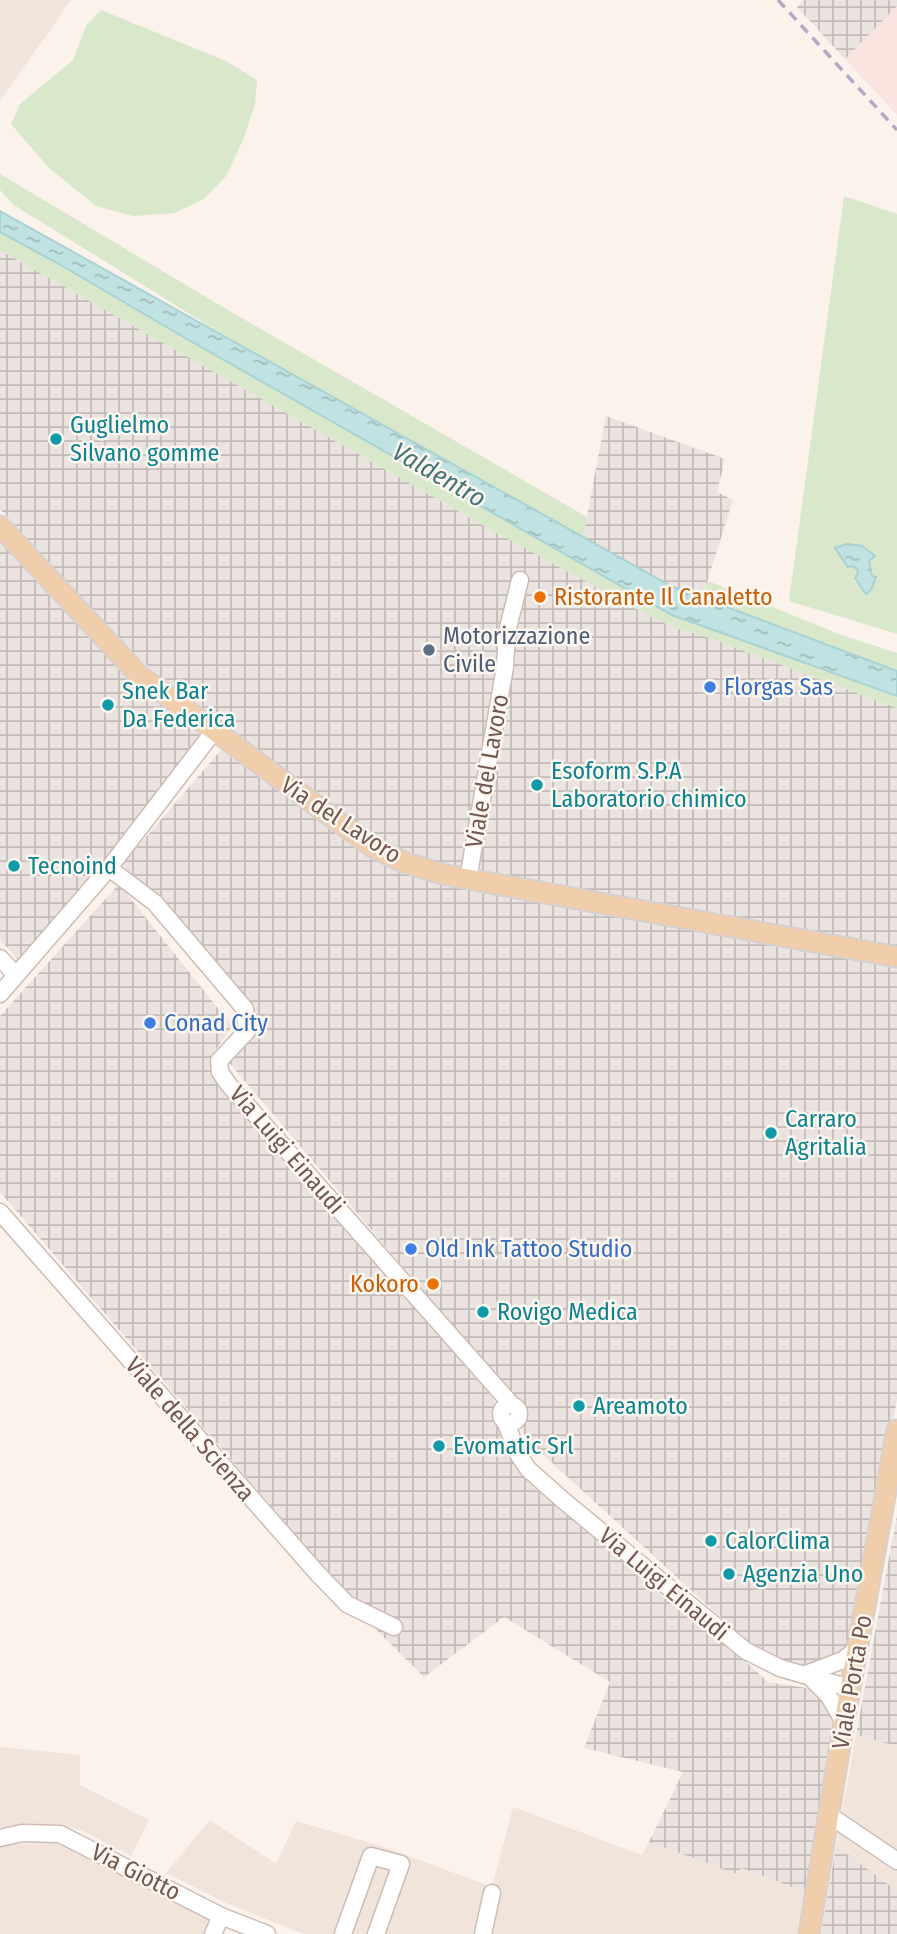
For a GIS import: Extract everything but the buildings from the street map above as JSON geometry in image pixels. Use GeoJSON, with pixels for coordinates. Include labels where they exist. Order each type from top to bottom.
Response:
{"type":"FeatureCollection","features":[{"type":"Feature","properties":{"kind":"main road","name":"Via del Lavoro"},"geometry":{"type":"LineString","coordinates":[[0,526],[139,675],[374,848],[424,870],[897,957]]}},
{"type":"Feature","properties":{"kind":"main road","name":"Viale Porta Po"},"geometry":{"type":"LineString","coordinates":[[809,1934],[897,1430]]}},
{"type":"Feature","properties":{"kind":"street","name":"Viale del Lavoro"},"geometry":{"type":"LineString","coordinates":[[468,879],[505,667],[507,632],[520,580]]}},
{"type":"Feature","properties":{"kind":"street"},"geometry":{"type":"LineString","coordinates":[[0,994],[109,868],[214,730]]}},
{"type":"Feature","properties":{"kind":"street","name":"Via Luigi Einaudi"},"geometry":{"type":"LineString","coordinates":[[109,868],[155,903],[245,1009],[247,1031],[219,1061],[220,1072],[509,1416],[518,1454],[528,1469],[746,1651],[780,1668],[806,1674],[827,1671],[851,1682]]}},
{"type":"Feature","properties":{"kind":"street"},"geometry":{"type":"LineString","coordinates":[[0,958],[16,975]]}},
{"type":"Feature","properties":{"kind":"street","name":"Viale della Scienza"},"geometry":{"type":"LineString","coordinates":[[0,1212],[318,1574],[347,1604],[394,1627]]}},
{"type":"Feature","properties":{"kind":"street"},"geometry":{"type":"LineString","coordinates":[[806,1674],[843,1660],[857,1650]]}},
{"type":"Feature","properties":{"kind":"street","name":"Via Luigi Einaudi"},"geometry":{"type":"LineString","coordinates":[[806,1674],[828,1695],[844,1722]]}},
{"type":"Feature","properties":{"kind":"street"},"geometry":{"type":"LineString","coordinates":[[829,1815],[897,1861]]}},
{"type":"Feature","properties":{"kind":"street","name":"Via Giotto"},"geometry":{"type":"LineString","coordinates":[[0,1838],[32,1833],[60,1834],[221,1916],[267,1934]]}},
{"type":"Feature","properties":{"kind":"street"},"geometry":{"type":"LineString","coordinates":[[342,1934],[371,1856],[401,1864],[376,1934]]}},
{"type":"Feature","properties":{"kind":"street"},"geometry":{"type":"LineString","coordinates":[[483,1934],[492,1893]]}},
{"type":"Feature","properties":{"kind":"street"},"geometry":{"type":"LineString","coordinates":[[214,1934],[221,1916]]}},
{"type":"Feature","properties":{"kind":"shaded area"},"geometry":{"type":"Polygon","coordinates":[[[0,0],[71,0],[0,101],[0,0]]]}},
{"type":"Feature","properties":{"kind":"shaded area"},"geometry":{"type":"Polygon","coordinates":[[[803,0],[897,0],[897,6],[845,59],[797,7],[803,0]]]}},
{"type":"Feature","properties":{"kind":"shaded area"},"geometry":{"type":"Polygon","coordinates":[[[897,6],[897,115],[845,59],[897,6]]]}},
{"type":"Feature","properties":{"kind":"shaded area"},"geometry":{"type":"Polygon","coordinates":[[[0,250],[490,529],[651,617],[897,708],[897,948],[476,871],[406,854],[234,736],[170,686],[128,648],[0,509],[0,250]]]}},
{"type":"Feature","properties":{"kind":"shaded area"},"geometry":{"type":"Polygon","coordinates":[[[606,416],[725,459],[717,492],[733,500],[702,598],[671,586],[583,537],[606,416]]]}},
{"type":"Feature","properties":{"kind":"shaded area"},"geometry":{"type":"Polygon","coordinates":[[[0,537],[115,662],[158,701],[209,740],[18,960],[0,939],[0,537]]]}},
{"type":"Feature","properties":{"kind":"shaded area"},"geometry":{"type":"Polygon","coordinates":[[[221,750],[380,862],[400,872],[473,890],[897,967],[897,1399],[854,1646],[834,1669],[776,1668],[526,1439],[508,1391],[227,1060],[249,1023],[123,864],[221,750]]]}},
{"type":"Feature","properties":{"kind":"shaded area"},"geometry":{"type":"Polygon","coordinates":[[[119,884],[232,1026],[211,1057],[211,1065],[494,1399],[512,1449],[768,1682],[844,1694],[808,1893],[741,1868],[737,1874],[649,1842],[683,1772],[584,1748],[610,1682],[504,1617],[424,1677],[342,1596],[341,1587],[0,1192],[0,1016],[119,884]]]}},
{"type":"Feature","properties":{"kind":"shaded area"},"geometry":{"type":"Polygon","coordinates":[[[897,1515],[897,1746],[856,1735],[897,1515]]]}},
{"type":"Feature","properties":{"kind":"shaded area"},"geometry":{"type":"Polygon","coordinates":[[[856,1735],[897,1746],[897,1891],[836,1846],[856,1735]]]}},
{"type":"Feature","properties":{"kind":"shaded area"},"geometry":{"type":"Polygon","coordinates":[[[0,1747],[80,1755],[80,1785],[149,1820],[131,1856],[83,1831],[57,1824],[0,1827],[0,1747]]]}},
{"type":"Feature","properties":{"kind":"shaded area"},"geometry":{"type":"Polygon","coordinates":[[[513,1807],[642,1855],[649,1842],[737,1874],[740,1868],[808,1893],[801,1934],[304,1934],[226,1903],[166,1873],[210,1820],[276,1864],[296,1821],[387,1848],[492,1887],[513,1807]]]}},
{"type":"Feature","properties":{"kind":"shaded area"},"geometry":{"type":"Polygon","coordinates":[[[54,1843],[76,1849],[211,1917],[204,1934],[0,1934],[0,1847],[54,1843]]]}},
{"type":"Feature","properties":{"kind":"shaded area"},"geometry":{"type":"Polygon","coordinates":[[[836,1846],[897,1891],[897,1934],[821,1934],[836,1846]]]}},
{"type":"Feature","properties":{"kind":"green space"},"geometry":{"type":"Polygon","coordinates":[[[101,10],[226,61],[257,80],[255,104],[243,140],[226,176],[204,199],[174,213],[133,216],[96,206],[49,168],[11,124],[20,104],[73,60],[86,26],[101,10]]]}},
{"type":"Feature","properties":{"kind":"green space"},"geometry":{"type":"Polygon","coordinates":[[[0,174],[221,306],[587,517],[583,537],[230,339],[14,205],[0,190],[0,174]]]}},
{"type":"Feature","properties":{"kind":"green space"},"geometry":{"type":"Polygon","coordinates":[[[844,196],[897,214],[897,634],[789,601],[844,196]]]}},
{"type":"Feature","properties":{"kind":"green space"},"geometry":{"type":"Polygon","coordinates":[[[0,233],[59,264],[672,615],[897,696],[897,708],[651,617],[490,529],[0,250],[0,233]]]}},
{"type":"Feature","properties":{"kind":"green space"},"geometry":{"type":"Polygon","coordinates":[[[708,581],[839,634],[897,653],[897,671],[702,598],[708,581]]]}},
{"type":"Feature","properties":{"kind":"water","name":"Valdentro"},"geometry":{"type":"Polygon","coordinates":[[[0,211],[671,586],[897,671],[897,696],[672,615],[0,232],[0,211]]]}},
{"type":"Feature","properties":{"kind":"water"},"geometry":{"type":"Polygon","coordinates":[[[847,544],[862,546],[875,556],[869,561],[872,576],[876,577],[871,590],[866,594],[855,578],[857,569],[848,567],[835,548],[847,544]]]}},
{"type":"Feature","properties":{"kind":"railway"},"geometry":{"type":"LineString","coordinates":[[778,0],[897,130]]}},
{"type":"Feature","properties":{"kind":"place","name":"Guglielmo Silvano gomme"},"geometry":{"type":"Point","coordinates":[56,439]}},
{"type":"Feature","properties":{"kind":"place","name":"Ristorante Il Canaletto"},"geometry":{"type":"Point","coordinates":[540,597]}},
{"type":"Feature","properties":{"kind":"place","name":"Motorizzazione Civile"},"geometry":{"type":"Point","coordinates":[429,650]}},
{"type":"Feature","properties":{"kind":"place","name":"Florgas Sas"},"geometry":{"type":"Point","coordinates":[710,687]}},
{"type":"Feature","properties":{"kind":"place","name":"Snek Bar Da Federica"},"geometry":{"type":"Point","coordinates":[108,705]}},
{"type":"Feature","properties":{"kind":"place","name":"Esoform S.P.A Laboratorio chimico"},"geometry":{"type":"Point","coordinates":[537,785]}},
{"type":"Feature","properties":{"kind":"place","name":"Tecnoind"},"geometry":{"type":"Point","coordinates":[14,866]}},
{"type":"Feature","properties":{"kind":"place","name":"Conad City"},"geometry":{"type":"Point","coordinates":[150,1023]}},
{"type":"Feature","properties":{"kind":"place","name":"Carraro Agritalia"},"geometry":{"type":"Point","coordinates":[771,1133]}},
{"type":"Feature","properties":{"kind":"place","name":"Old Ink Tattoo Studio"},"geometry":{"type":"Point","coordinates":[411,1249]}},
{"type":"Feature","properties":{"kind":"place","name":"Kokoro"},"geometry":{"type":"Point","coordinates":[433,1284]}},
{"type":"Feature","properties":{"kind":"place","name":"Rovigo Medica"},"geometry":{"type":"Point","coordinates":[483,1312]}},
{"type":"Feature","properties":{"kind":"place","name":"Areamoto"},"geometry":{"type":"Point","coordinates":[579,1406]}},
{"type":"Feature","properties":{"kind":"place","name":"Evomatic Srl"},"geometry":{"type":"Point","coordinates":[439,1446]}},
{"type":"Feature","properties":{"kind":"place","name":"CalorClima"},"geometry":{"type":"Point","coordinates":[711,1541]}},
{"type":"Feature","properties":{"kind":"place","name":"Agenzia Uno"},"geometry":{"type":"Point","coordinates":[729,1574]}}]}
